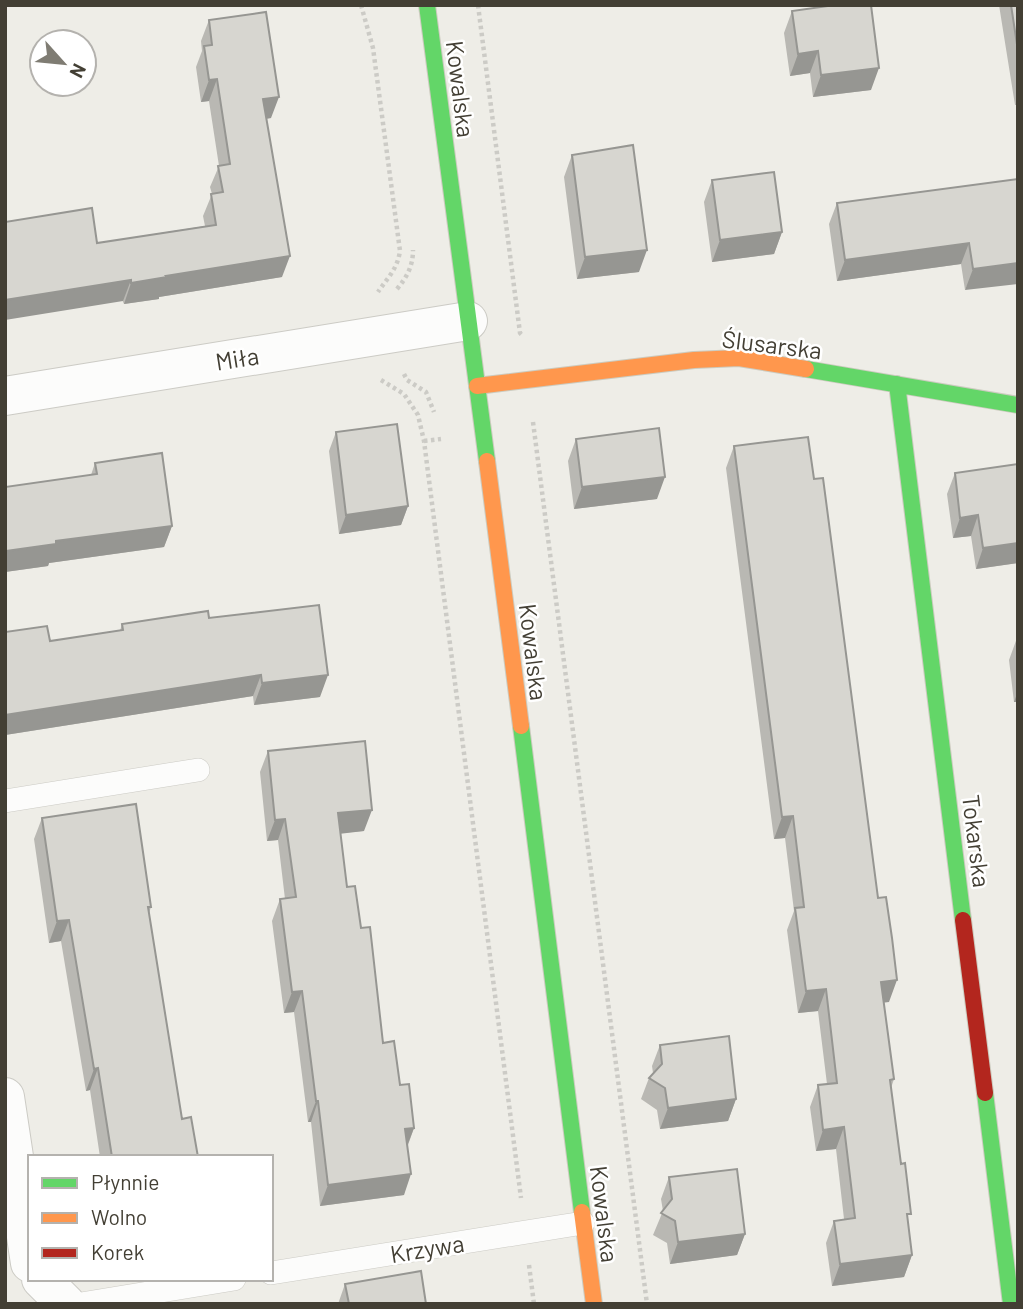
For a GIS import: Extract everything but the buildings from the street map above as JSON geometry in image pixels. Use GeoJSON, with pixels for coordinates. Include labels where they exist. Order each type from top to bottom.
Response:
{"type":"FeatureCollection","features":[{"type":"Feature","properties":{"kind":"street","name":"Kowalska"},"geometry":{"type":"LineString","coordinates":[[427,5],[594,1304]]}},
{"type":"Feature","properties":{"kind":"street","name":"Miła"},"geometry":{"type":"LineString","coordinates":[[5,396],[468,321]]}},
{"type":"Feature","properties":{"kind":"street","name":"Ślusarska"},"geometry":{"type":"LineString","coordinates":[[477,386],[694,359],[738,358],[1018,405]]}},
{"type":"Feature","properties":{"kind":"street","name":"Tokarska"},"geometry":{"type":"LineString","coordinates":[[897,384],[1011,1304]]}},
{"type":"Feature","properties":{"kind":"street"},"geometry":{"type":"LineString","coordinates":[[5,1097],[28,1251]]}},
{"type":"Feature","properties":{"kind":"street"},"geometry":{"type":"LineString","coordinates":[[43,1281],[66,1304]]}},
{"type":"Feature","properties":{"kind":"lane"},"geometry":{"type":"LineString","coordinates":[[5,801],[198,770]]}},
{"type":"Feature","properties":{"kind":"lane","name":"Krzywa"},"geometry":{"type":"LineString","coordinates":[[273,1273],[583,1223]]}},
{"type":"Feature","properties":{"kind":"lane"},"geometry":{"type":"LineString","coordinates":[[81,1304],[222,1281]]}},
{"type":"Feature","properties":{"kind":"path"},"geometry":{"type":"LineString","coordinates":[[361,5],[373,48],[400,251],[393,273],[378,291],[376,309],[371,311],[407,380],[426,393],[434,409],[435,419]]}},
{"type":"Feature","properties":{"kind":"path"},"geometry":{"type":"LineString","coordinates":[[478,5],[520,333],[528,342],[537,408],[533,427],[648,1304]]}},
{"type":"Feature","properties":{"kind":"path"},"geometry":{"type":"LineString","coordinates":[[412,239],[412,265],[407,277],[394,291],[390,304],[380,379],[404,394],[418,415],[424,441],[534,1304]]}},
{"type":"Feature","properties":{"kind":"path"},"geometry":{"type":"LineString","coordinates":[[437,429],[438,440]]}},
{"type":"Feature","properties":{"kind":"traffic: fast"},"geometry":{"type":"LineString","coordinates":[[427,5],[487,461]]}},
{"type":"Feature","properties":{"kind":"traffic: fast"},"geometry":{"type":"LineString","coordinates":[[806,369],[1018,405]]}},
{"type":"Feature","properties":{"kind":"traffic: fast"},"geometry":{"type":"LineString","coordinates":[[897,384],[963,920]]}},
{"type":"Feature","properties":{"kind":"traffic: fast"},"geometry":{"type":"LineString","coordinates":[[521,726],[582,1212]]}},
{"type":"Feature","properties":{"kind":"traffic: fast"},"geometry":{"type":"LineString","coordinates":[[985,1093],[1011,1304]]}},
{"type":"Feature","properties":{"kind":"traffic: slow"},"geometry":{"type":"LineString","coordinates":[[477,386],[694,360],[739,358],[806,369]]}},
{"type":"Feature","properties":{"kind":"traffic: slow"},"geometry":{"type":"LineString","coordinates":[[487,461],[521,726]]}},
{"type":"Feature","properties":{"kind":"traffic: slow"},"geometry":{"type":"LineString","coordinates":[[582,1212],[594,1304]]}},
{"type":"Feature","properties":{"kind":"traffic: jam"},"geometry":{"type":"LineString","coordinates":[[963,920],[985,1093]]}}]}
